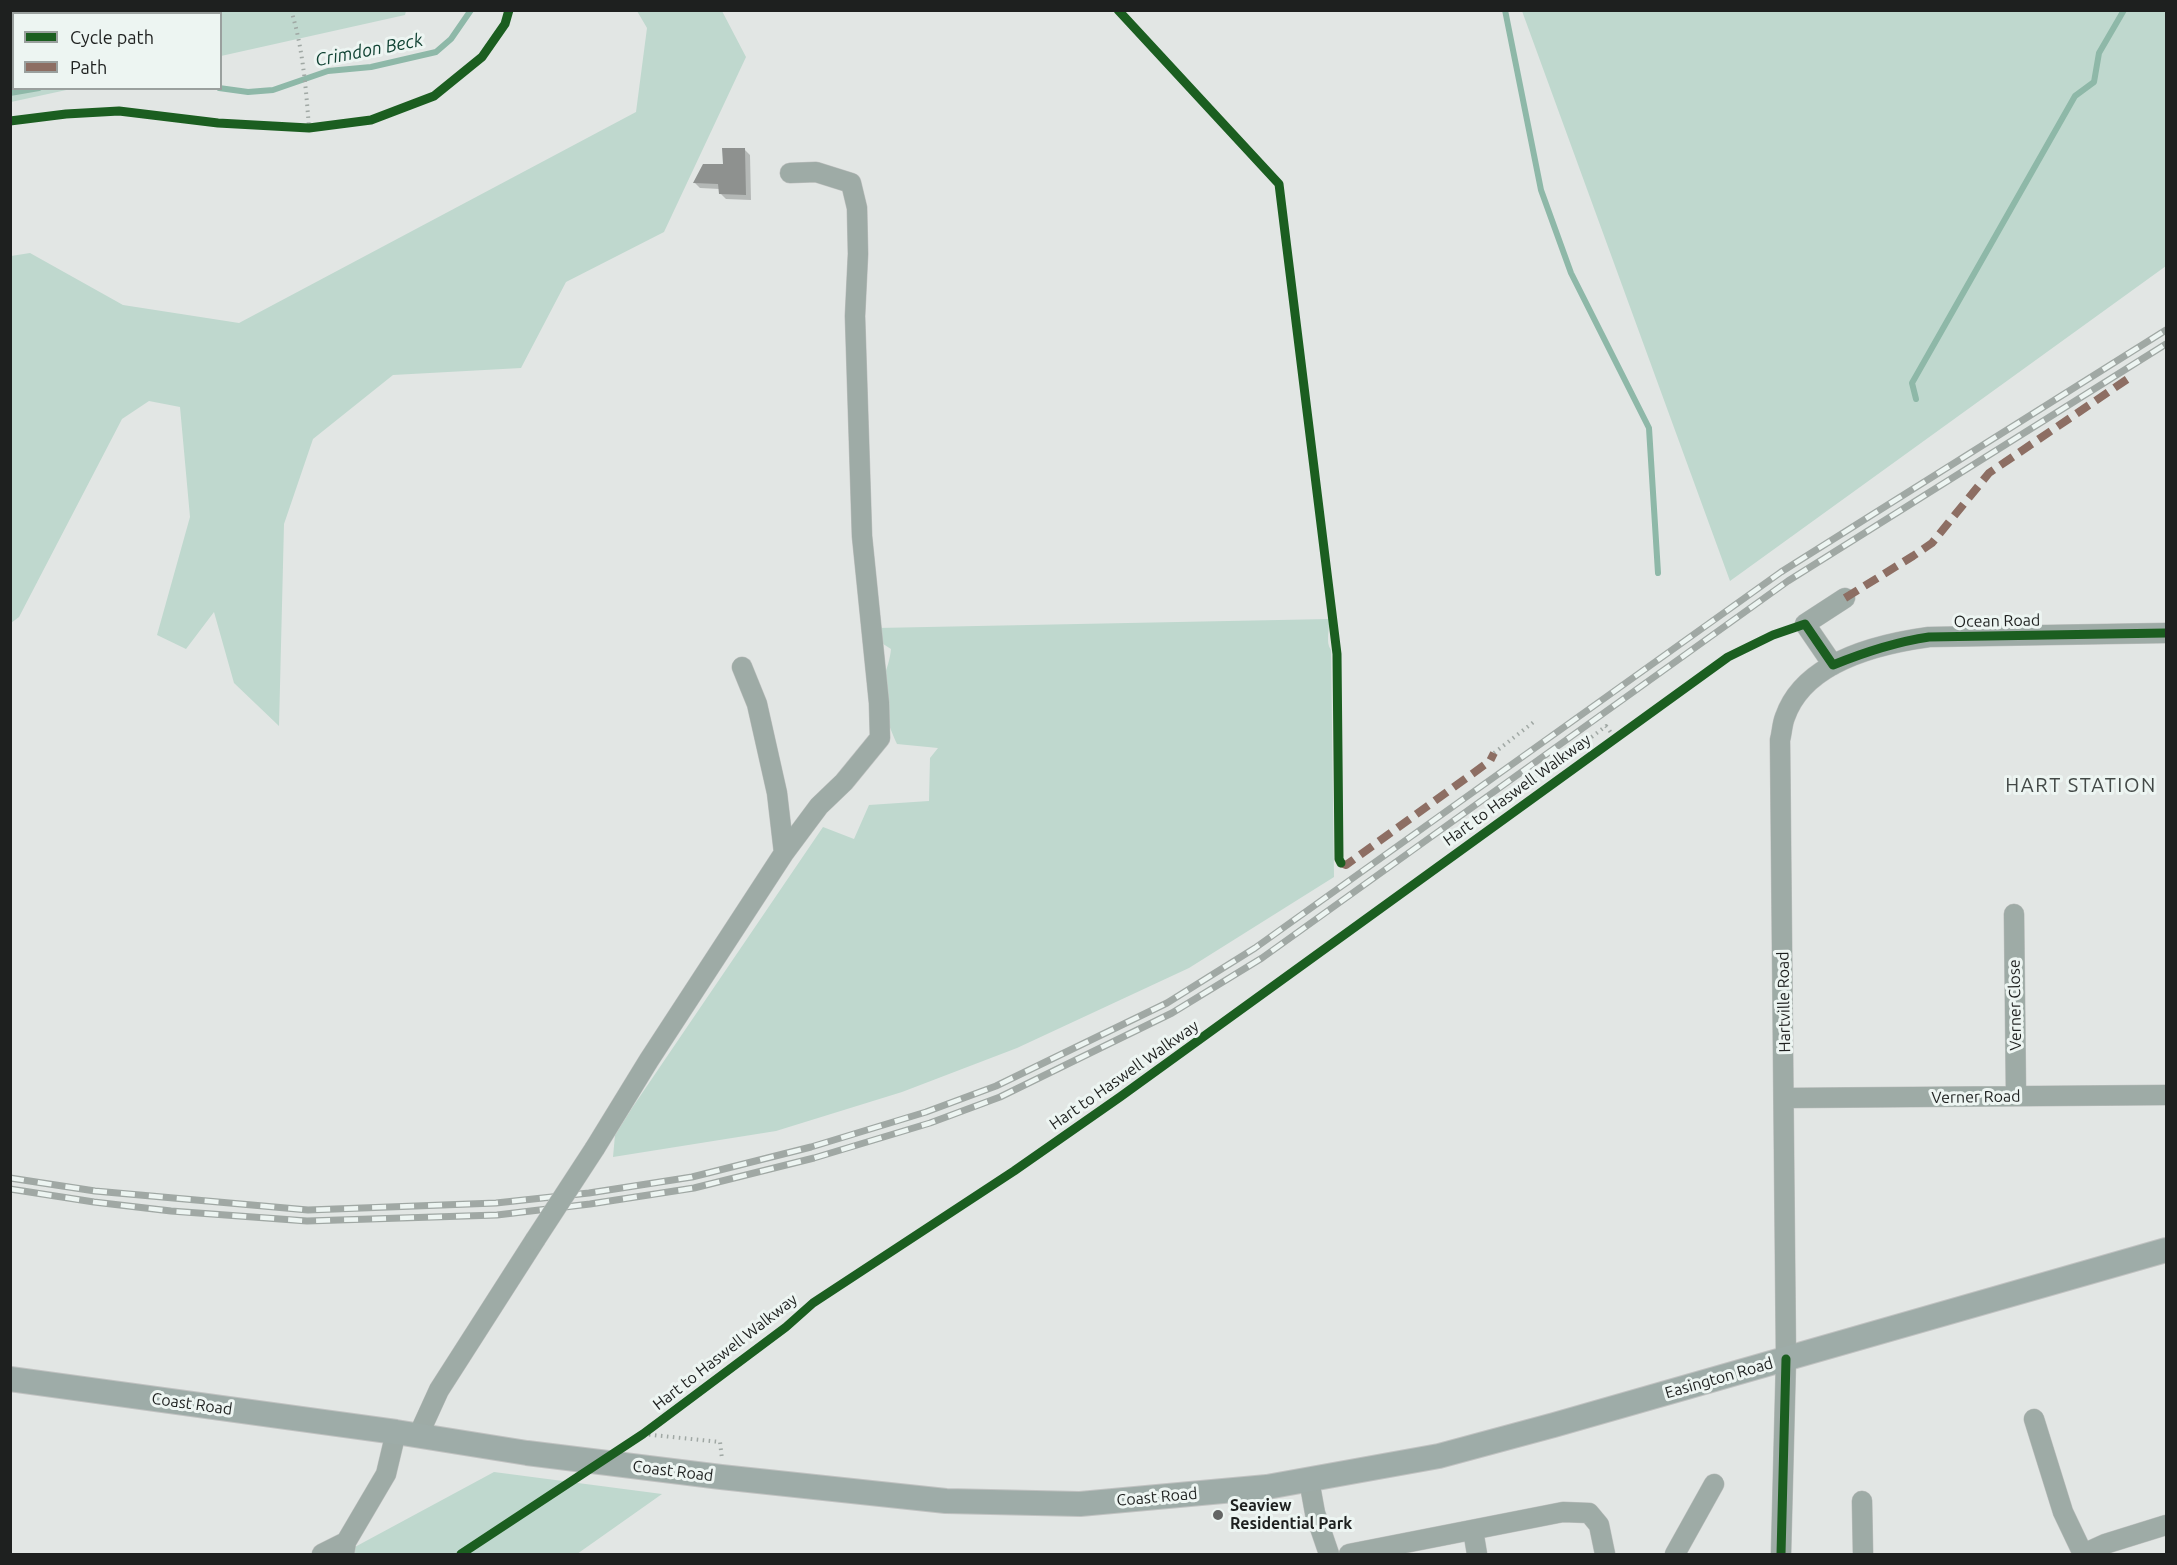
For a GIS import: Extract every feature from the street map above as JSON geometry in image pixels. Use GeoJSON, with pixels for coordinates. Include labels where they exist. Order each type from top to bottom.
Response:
{"type":"FeatureCollection","features":[{"type":"Feature","properties":{"kind":"main road","name":"Easington Road"},"geometry":{"type":"LineString","coordinates":[[1268,1487],[1439,1456],[2166,1250]]}},
{"type":"Feature","properties":{"kind":"main road","name":"Coast Road"},"geometry":{"type":"LineString","coordinates":[[10,1379],[407,1434],[527,1453],[692,1474],[946,1501],[1080,1504],[1268,1487]]}},
{"type":"Feature","properties":{"kind":"street"},"geometry":{"type":"LineString","coordinates":[[322,1554],[345,1548],[407,1434],[439,1390],[784,853],[819,806],[844,782],[880,738],[879,703],[862,536],[855,327],[857,208],[851,183],[816,172],[790,172]]}},
{"type":"Feature","properties":{"kind":"street"},"geometry":{"type":"LineString","coordinates":[[1833,665],[1805,624],[1845,598]]}},
{"type":"Feature","properties":{"kind":"street","name":"Ocean Road"},"geometry":{"type":"LineString","coordinates":[[1833,665],[1901,641],[1929,638],[2166,633]]}},
{"type":"Feature","properties":{"kind":"street","name":"Hartville Road"},"geometry":{"type":"LineString","coordinates":[[1781,1554],[1786,1359],[1780,740],[1785,717],[1799,693],[1815,676],[1833,665]]}},
{"type":"Feature","properties":{"kind":"street"},"geometry":{"type":"LineString","coordinates":[[742,667],[757,704],[777,793],[784,853]]}},
{"type":"Feature","properties":{"kind":"street","name":"Verner Close"},"geometry":{"type":"LineString","coordinates":[[2014,914],[2016,1096]]}},
{"type":"Feature","properties":{"kind":"street","name":"Verner Road"},"geometry":{"type":"LineString","coordinates":[[1785,1098],[2166,1095]]}},
{"type":"Feature","properties":{"kind":"street"},"geometry":{"type":"LineString","coordinates":[[2034,1419],[2063,1512],[2083,1554],[2105,1544],[2166,1525]]}},
{"type":"Feature","properties":{"kind":"street"},"geometry":{"type":"LineString","coordinates":[[1309,1479],[1315,1513],[1329,1554]]}},
{"type":"Feature","properties":{"kind":"street"},"geometry":{"type":"LineString","coordinates":[[1675,1554],[1714,1484]]}},
{"type":"Feature","properties":{"kind":"street"},"geometry":{"type":"LineString","coordinates":[[1862,1501],[1863,1554]]}},
{"type":"Feature","properties":{"kind":"street"},"geometry":{"type":"LineString","coordinates":[[1349,1554],[1563,1512],[1589,1513],[1599,1525],[1605,1554]]}},
{"type":"Feature","properties":{"kind":"street"},"geometry":{"type":"LineString","coordinates":[[1473,1530],[1477,1554]]}},
{"type":"Feature","properties":{"kind":"path"},"geometry":{"type":"LineString","coordinates":[[291,10],[301,58],[309,128]]}},
{"type":"Feature","properties":{"kind":"path"},"geometry":{"type":"LineString","coordinates":[[1494,753],[1535,721],[1542,731]]}},
{"type":"Feature","properties":{"kind":"path"},"geometry":{"type":"LineString","coordinates":[[1556,750],[1563,759],[1606,726],[1615,738]]}},
{"type":"Feature","properties":{"kind":"path"},"geometry":{"type":"LineString","coordinates":[[639,1437],[720,1442],[722,1463]]}},
{"type":"Feature","properties":{"kind":"green space"},"geometry":{"type":"Polygon","coordinates":[[[11,10],[406,11],[405,15],[222,56],[222,12],[12,12],[12,90],[66,90],[11,102],[11,10]]]}},
{"type":"Feature","properties":{"kind":"green space"},"geometry":{"type":"Polygon","coordinates":[[[637,11],[722,11],[746,57],[664,232],[566,282],[521,368],[393,375],[313,439],[284,524],[279,726],[234,683],[214,612],[186,649],[157,635],[190,517],[180,407],[149,401],[122,419],[19,617],[11,623],[11,256],[30,253],[123,305],[239,323],[636,112],[647,28],[637,11]]]}},
{"type":"Feature","properties":{"kind":"green space"},"geometry":{"type":"Polygon","coordinates":[[[1522,11],[2166,11],[2166,266],[1730,581],[1522,11]]]}},
{"type":"Feature","properties":{"kind":"green space"},"geometry":{"type":"Polygon","coordinates":[[[1329,619],[1334,877],[1189,968],[1017,1048],[902,1092],[776,1131],[613,1157],[615,1135],[632,1108],[823,827],[854,839],[869,805],[929,801],[930,758],[938,748],[897,744],[887,720],[882,694],[891,649],[880,642],[877,628],[1329,619]]]}},
{"type":"Feature","properties":{"kind":"green space"},"geometry":{"type":"Polygon","coordinates":[[[494,1472],[662,1494],[577,1554],[351,1554],[353,1548],[494,1472]]]}},
{"type":"Feature","properties":{"kind":"building"},"geometry":{"type":"Polygon","coordinates":[[[722,148],[745,148],[746,195],[719,194],[718,184],[693,183],[703,164],[723,164],[722,148]]]}},
{"type":"Feature","properties":{"kind":"waterway","name":"Crimdon Beck"},"geometry":{"type":"LineString","coordinates":[[222,88],[248,92],[273,90],[328,71],[371,67],[436,52],[451,39],[471,10]]}},
{"type":"Feature","properties":{"kind":"waterway"},"geometry":{"type":"LineString","coordinates":[[1505,10],[1541,190],[1571,273],[1649,428],[1658,573]]}},
{"type":"Feature","properties":{"kind":"waterway"},"geometry":{"type":"LineString","coordinates":[[1916,399],[1912,383],[2075,96],[2094,82],[2099,53],[2124,10]]}},
{"type":"Feature","properties":{"kind":"waterway","name":"Crimdon Beck"},"geometry":{"type":"LineString","coordinates":[[10,93],[27,90]]}},
{"type":"Feature","properties":{"kind":"railway"},"geometry":{"type":"LineString","coordinates":[[10,1178],[95,1191],[308,1210],[496,1203],[589,1193],[692,1177],[811,1147],[926,1112],[996,1086],[1167,1003],[1255,948],[1781,572],[2166,330]]}},
{"type":"Feature","properties":{"kind":"railway"},"geometry":{"type":"LineString","coordinates":[[10,1189],[171,1211],[307,1221],[497,1215],[694,1188],[814,1158],[930,1123],[1000,1097],[1172,1013],[1262,958],[1788,581],[2166,344]]}},
{"type":"Feature","properties":{"kind":"marked path"},"geometry":{"type":"LineString","coordinates":[[1845,598],[1932,543],[1989,473],[2129,378]]}},
{"type":"Feature","properties":{"kind":"marked path"},"geometry":{"type":"LineString","coordinates":[[1341,863],[1346,865],[1490,761],[1494,753]]}},
{"type":"Feature","properties":{"kind":"cycle path"},"geometry":{"type":"LineString","coordinates":[[10,121],[66,114],[119,111],[218,123],[309,128],[371,120],[434,96],[482,57],[505,24],[509,10]]}},
{"type":"Feature","properties":{"kind":"cycle path"},"geometry":{"type":"LineString","coordinates":[[1118,10],[1279,184],[1337,654],[1339,859],[1341,863]]}},
{"type":"Feature","properties":{"kind":"cycle path","name":"Hart to Haswell Walkway"},"geometry":{"type":"LineString","coordinates":[[461,1554],[643,1434],[786,1327],[813,1303],[1014,1171],[1120,1097],[1728,657],[1773,635],[1805,624],[1833,665],[1880,648],[1929,637],[2166,633]]}},
{"type":"Feature","properties":{"kind":"cycle path"},"geometry":{"type":"LineString","coordinates":[[1781,1554],[1786,1359]]}},
{"type":"Feature","properties":{"kind":"place","name":"Seaview Residential Park"},"geometry":{"type":"Point","coordinates":[1218,1515]}},
{"type":"Feature","properties":{"kind":"district","name":"HART STATION"},"geometry":{"type":"Point","coordinates":[2081,785]}}]}
